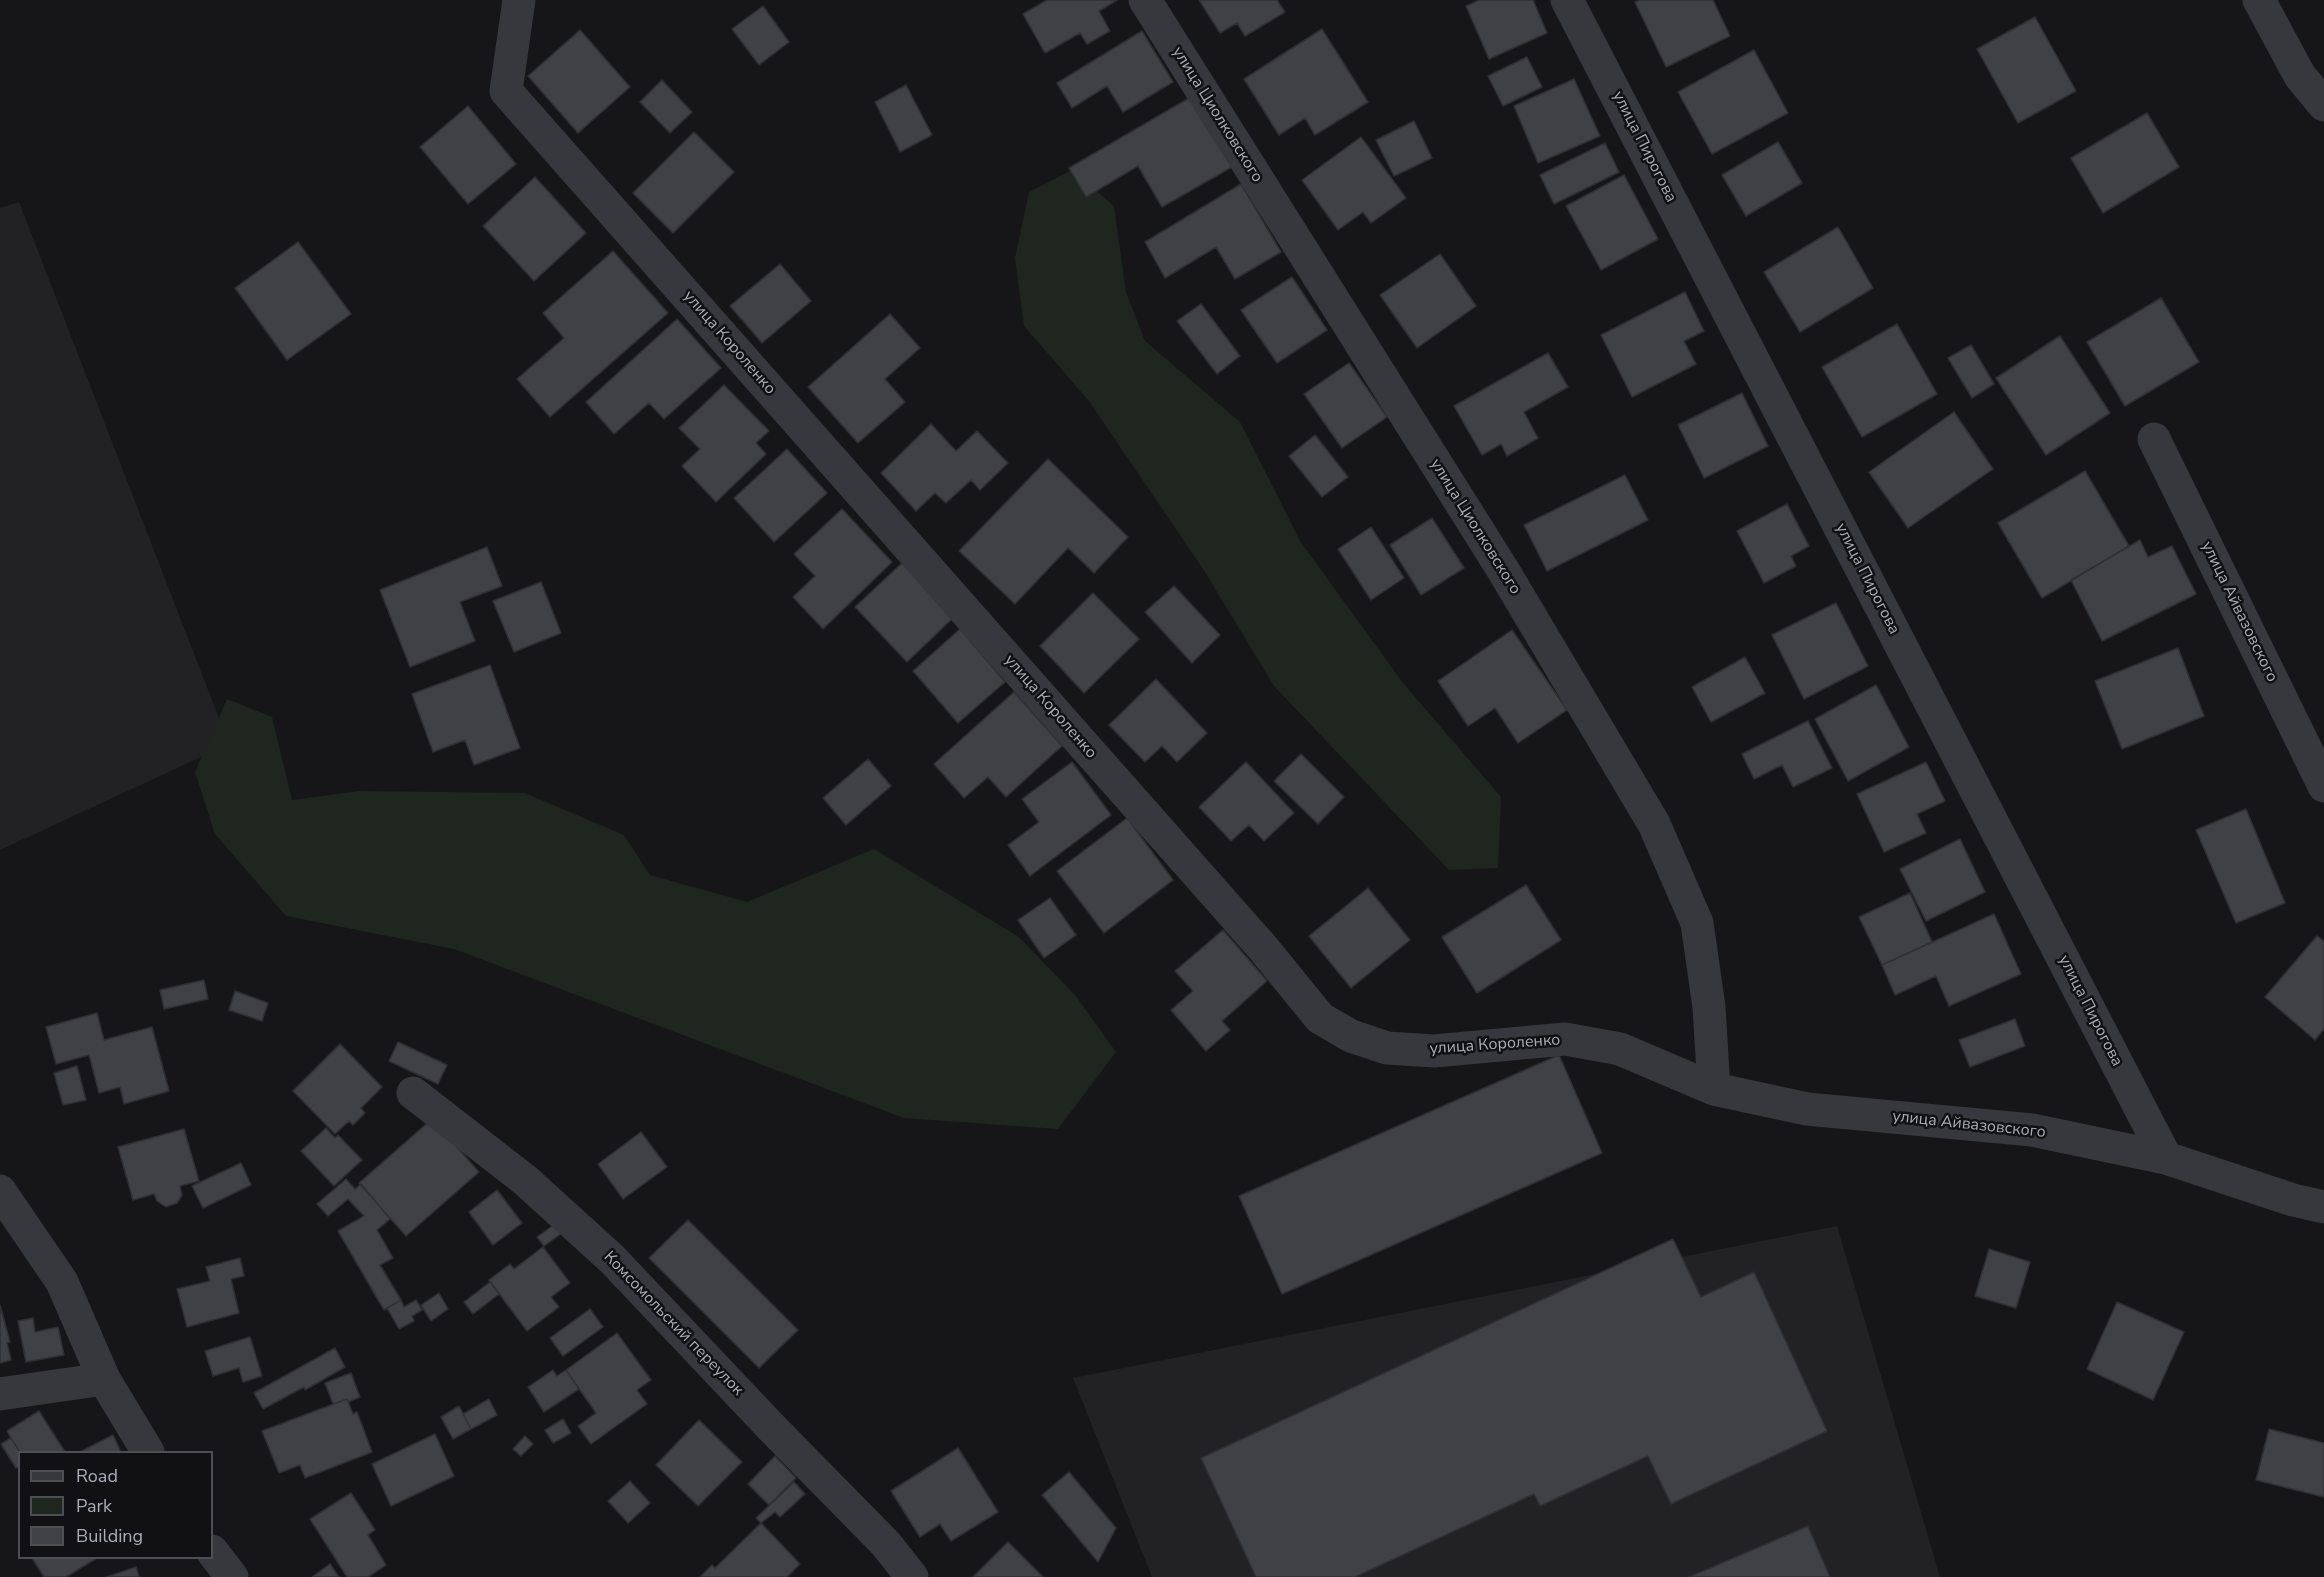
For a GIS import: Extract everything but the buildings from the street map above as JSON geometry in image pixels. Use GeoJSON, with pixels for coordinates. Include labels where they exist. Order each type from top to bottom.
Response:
{"type":"FeatureCollection","features":[{"type":"Feature","properties":{"kind":"street","name":"улица Короленко"},"geometry":{"type":"LineString","coordinates":[[519,0],[506,91],[1263,948],[1320,1018],[1351,1036],[1387,1048],[1434,1051],[1565,1039],[1620,1049],[1714,1089]]}},
{"type":"Feature","properties":{"kind":"street","name":"улица Циолковского"},"geometry":{"type":"LineString","coordinates":[[1145,0],[1503,570],[1654,824],[1697,923],[1709,1007],[1714,1089]]}},
{"type":"Feature","properties":{"kind":"street","name":"улица Пирогова"},"geometry":{"type":"LineString","coordinates":[[1567,0],[2166,1158]]}},
{"type":"Feature","properties":{"kind":"street"},"geometry":{"type":"LineString","coordinates":[[2259,0],[2300,76],[2324,105]]}},
{"type":"Feature","properties":{"kind":"street","name":"улица Айвазовского"},"geometry":{"type":"LineString","coordinates":[[2154,439],[2324,786]]}},
{"type":"Feature","properties":{"kind":"street","name":"улица Айвазовского"},"geometry":{"type":"LineString","coordinates":[[1714,1089],[1807,1109],[2032,1130],[2166,1158],[2293,1200],[2324,1207]]}},
{"type":"Feature","properties":{"kind":"street","name":"Комсомольский переулок"},"geometry":{"type":"LineString","coordinates":[[413,1093],[525,1180],[612,1259],[886,1544],[912,1577]]}},
{"type":"Feature","properties":{"kind":"street"},"geometry":{"type":"LineString","coordinates":[[0,1191],[62,1282],[104,1379],[147,1451]]}},
{"type":"Feature","properties":{"kind":"street"},"geometry":{"type":"LineString","coordinates":[[0,1394],[104,1379]]}},
{"type":"Feature","properties":{"kind":"street"},"geometry":{"type":"LineString","coordinates":[[213,1552],[232,1577]]}},
{"type":"Feature","properties":{"kind":"shaded area"},"geometry":{"type":"Polygon","coordinates":[[[19,202],[229,744],[0,850],[0,208],[19,202]]]}},
{"type":"Feature","properties":{"kind":"shaded area"},"geometry":{"type":"Polygon","coordinates":[[[1837,1226],[1940,1577],[1152,1577],[1073,1378],[1837,1226]]]}},
{"type":"Feature","properties":{"kind":"green space"},"geometry":{"type":"Polygon","coordinates":[[[1072,170],[1114,206],[1126,292],[1145,341],[1240,422],[1300,541],[1403,683],[1501,797],[1498,868],[1449,870],[1274,686],[1205,572],[1089,401],[1024,326],[1015,258],[1029,192],[1072,170]]]}},
{"type":"Feature","properties":{"kind":"green space"},"geometry":{"type":"Polygon","coordinates":[[[227,699],[272,717],[292,800],[360,791],[525,793],[624,835],[650,875],[747,902],[874,849],[1019,937],[1075,995],[1116,1052],[1058,1129],[904,1118],[454,949],[286,916],[215,834],[195,772],[227,699]]]}}]}
